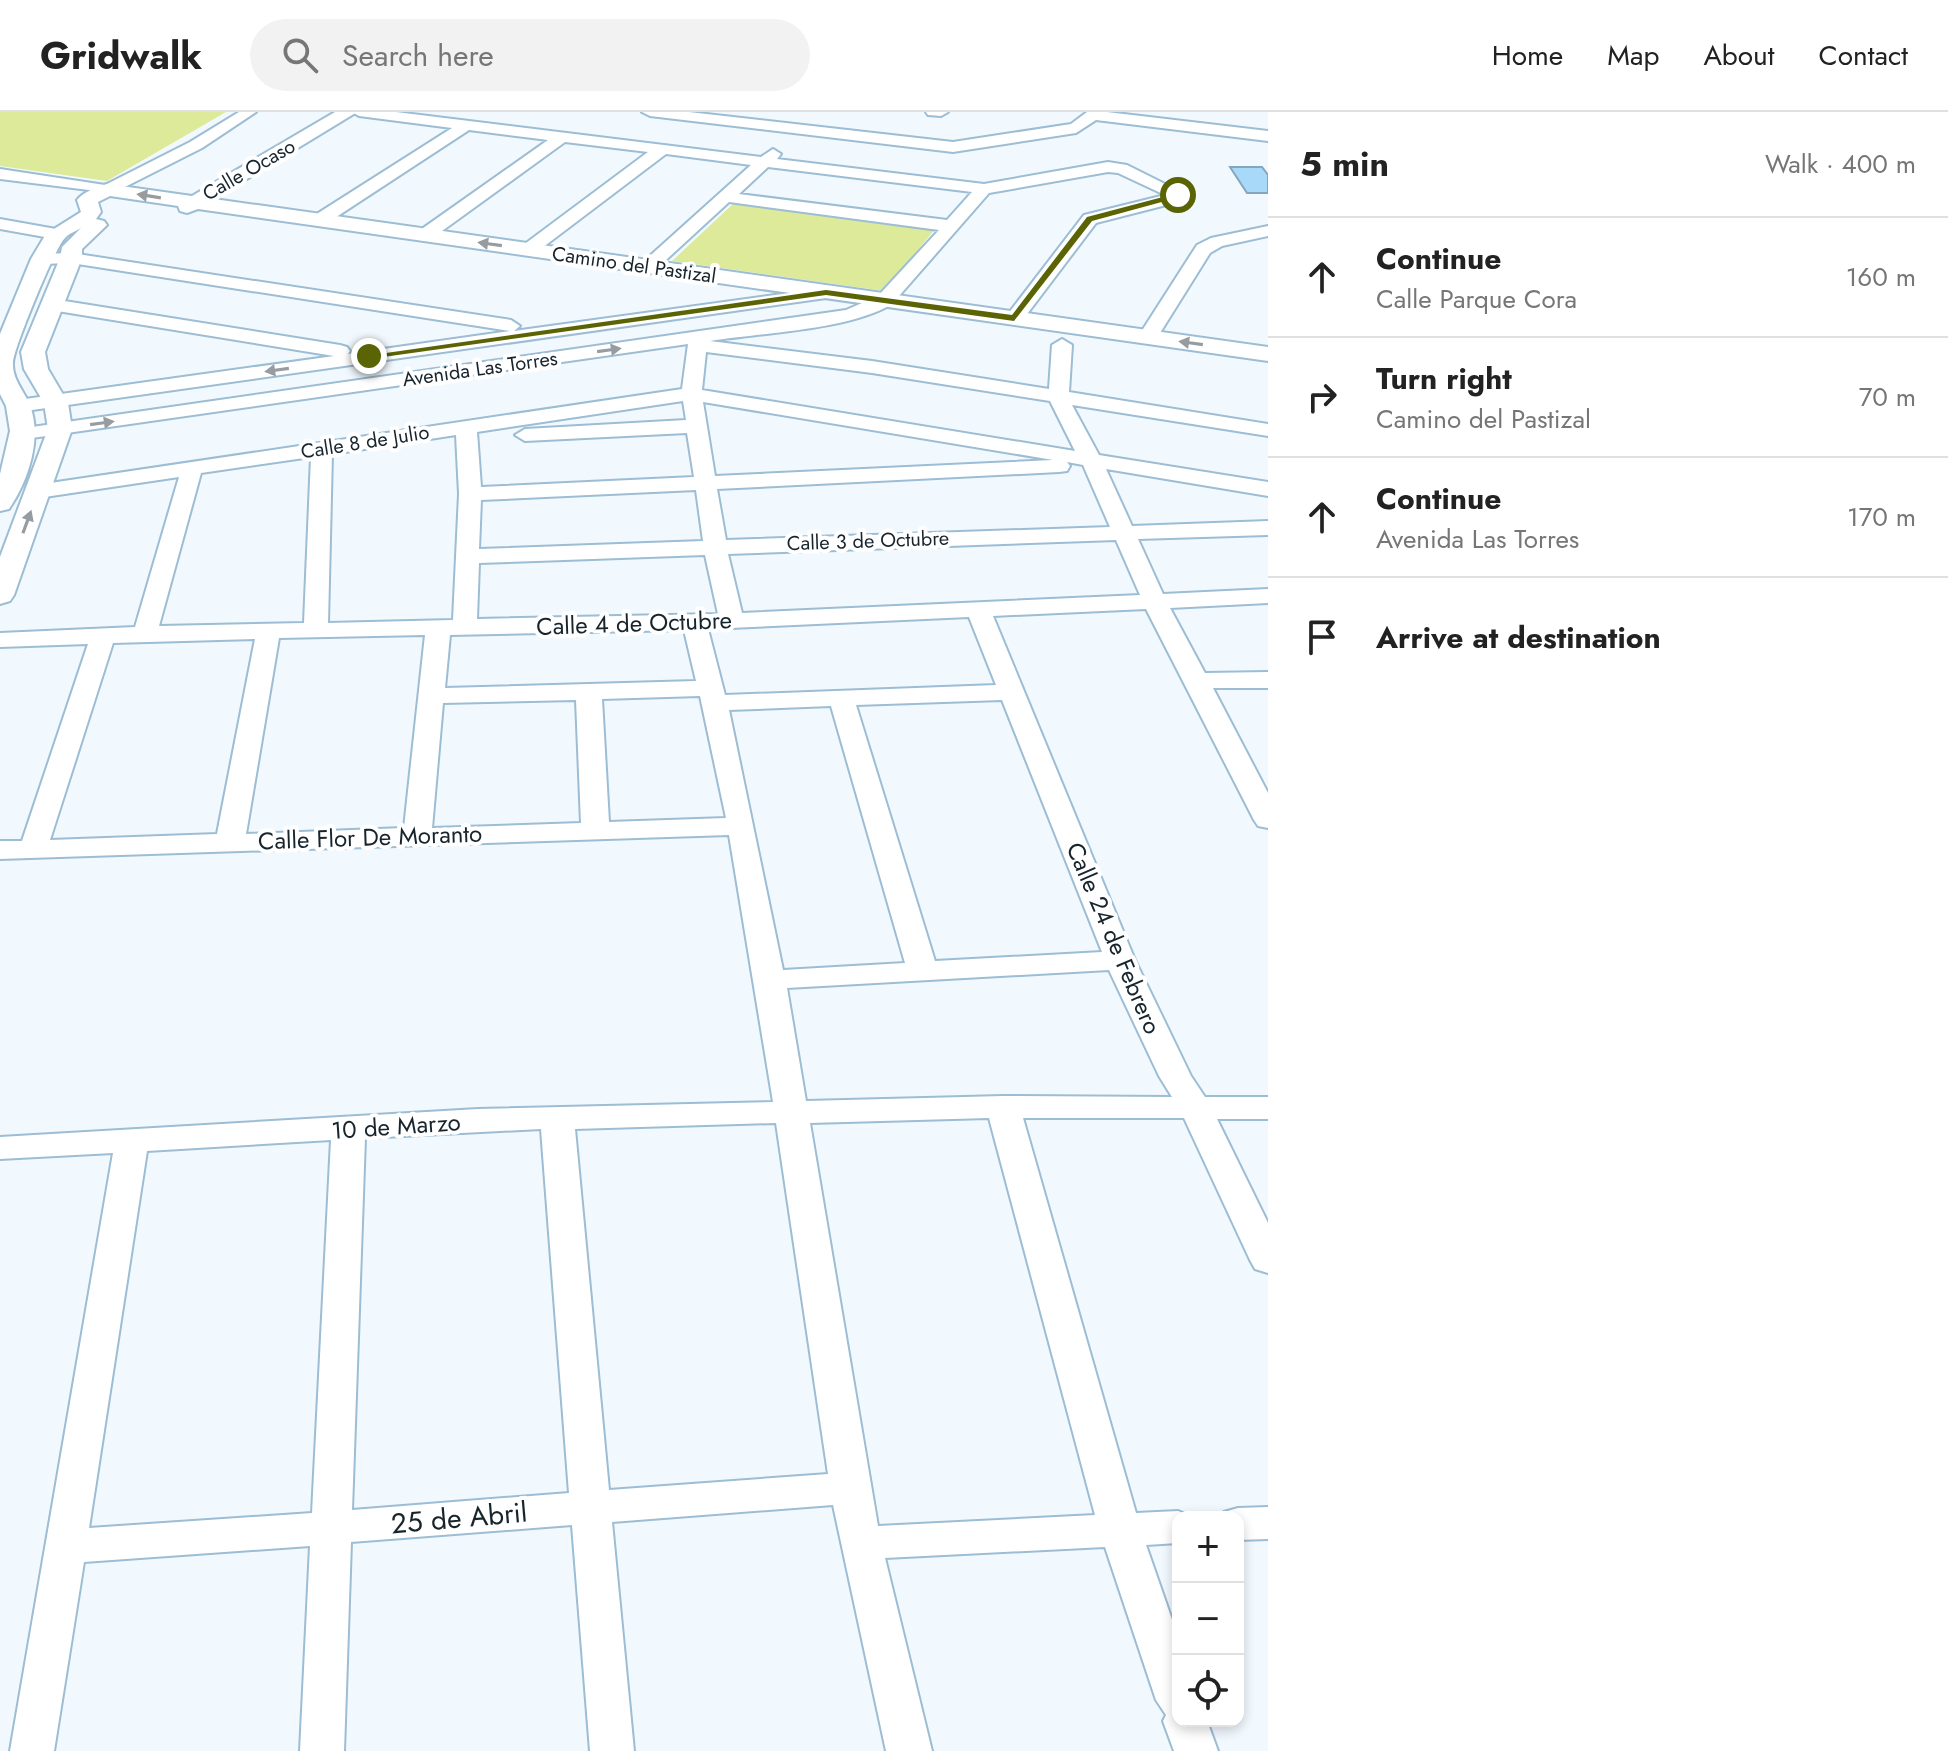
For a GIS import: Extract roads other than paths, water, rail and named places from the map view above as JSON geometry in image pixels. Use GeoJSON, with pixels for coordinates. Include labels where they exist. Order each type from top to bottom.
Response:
{"type":"FeatureCollection","features":[{"type":"Feature","properties":{"kind":"street"},"geometry":{"type":"LineString","coordinates":[[87,204],[92,196],[196,145],[249,112]]}},
{"type":"Feature","properties":{"kind":"street","name":"Calle Ocaso"},"geometry":{"type":"LineString","coordinates":[[161,215],[192,203],[348,112]]}},
{"type":"Feature","properties":{"kind":"street"},"geometry":{"type":"LineString","coordinates":[[359,112],[984,189],[1108,167],[1121,168],[1178,195],[1090,219],[1014,318]]}},
{"type":"Feature","properties":{"kind":"street"},"geometry":{"type":"LineString","coordinates":[[650,112],[936,147],[962,147],[1076,128],[1095,113],[1268,136]]}},
{"type":"Feature","properties":{"kind":"street"},"geometry":{"type":"LineString","coordinates":[[648,267],[824,112]]}},
{"type":"Feature","properties":{"kind":"street"},"geometry":{"type":"LineString","coordinates":[[933,112],[941,112]]}},
{"type":"Feature","properties":{"kind":"street"},"geometry":{"type":"LineString","coordinates":[[318,221],[465,126]]}},
{"type":"Feature","properties":{"kind":"street"},"geometry":{"type":"LineString","coordinates":[[425,235],[562,137]]}},
{"type":"Feature","properties":{"kind":"street"},"geometry":{"type":"LineString","coordinates":[[528,250],[663,149]]}},
{"type":"Feature","properties":{"kind":"street","name":"Camino del Pastizal"},"geometry":{"type":"LineString","coordinates":[[0,174],[1268,354]]}},
{"type":"Feature","properties":{"kind":"street"},"geometry":{"type":"LineString","coordinates":[[885,300],[984,189]]}},
{"type":"Feature","properties":{"kind":"street"},"geometry":{"type":"LineString","coordinates":[[0,191],[161,215]]}},
{"type":"Feature","properties":{"kind":"street"},"geometry":{"type":"LineString","coordinates":[[725,197],[951,226]]}},
{"type":"Feature","properties":{"kind":"street"},"geometry":{"type":"LineString","coordinates":[[0,503],[25,433],[0,373],[1,360],[42,259],[56,234],[88,216],[91,212],[87,204]]}},
{"type":"Feature","properties":{"kind":"street"},"geometry":{"type":"LineString","coordinates":[[0,595],[60,429],[56,401],[40,380],[34,366],[33,352],[71,258],[72,247],[83,235],[123,215],[161,215]]}},
{"type":"Feature","properties":{"kind":"street","name":"Camino del Pastizal"},"geometry":{"type":"LineString","coordinates":[[161,215],[1268,375]]}},
{"type":"Feature","properties":{"kind":"street"},"geometry":{"type":"LineString","coordinates":[[0,224],[56,234]]}},
{"type":"Feature","properties":{"kind":"street"},"geometry":{"type":"LineString","coordinates":[[1148,337],[1203,249],[1217,242],[1268,231]]}},
{"type":"Feature","properties":{"kind":"street"},"geometry":{"type":"LineString","coordinates":[[42,259],[71,258],[545,331]]}},
{"type":"Feature","properties":{"kind":"street","name":"Avenida Las Torres"},"geometry":{"type":"LineString","coordinates":[[9,395],[56,401],[826,293]]}},
{"type":"Feature","properties":{"kind":"street","name":"Avenida Las Torres"},"geometry":{"type":"LineString","coordinates":[[25,433],[700,340],[863,312],[885,300]]}},
{"type":"Feature","properties":{"kind":"street"},"geometry":{"type":"LineString","coordinates":[[52,305],[369,356]]}},
{"type":"Feature","properties":{"kind":"street"},"geometry":{"type":"LineString","coordinates":[[731,619],[715,546],[708,481],[692,394],[700,340],[1268,430]]}},
{"type":"Feature","properties":{"kind":"street"},"geometry":{"type":"LineString","coordinates":[[1062,345],[1058,398],[1092,462],[1154,600],[1268,820]]}},
{"type":"Feature","properties":{"kind":"street","name":"Calle 8 de Julio"},"geometry":{"type":"LineString","coordinates":[[38,491],[322,449],[467,432],[692,394],[1268,489]]}},
{"type":"Feature","properties":{"kind":"street"},"geometry":{"type":"LineString","coordinates":[[465,629],[470,494],[467,432],[699,426]]}},
{"type":"Feature","properties":{"kind":"street"},"geometry":{"type":"LineString","coordinates":[[316,631],[322,449]]}},
{"type":"Feature","properties":{"kind":"street"},"geometry":{"type":"LineString","coordinates":[[470,494],[708,481],[1042,469],[1092,462]]}},
{"type":"Feature","properties":{"kind":"street"},"geometry":{"type":"LineString","coordinates":[[145,634],[192,468]]}},
{"type":"Feature","properties":{"kind":"street","name":"Calle 3 de Octubre"},"geometry":{"type":"LineString","coordinates":[[468,556],[1268,528]]}},
{"type":"Feature","properties":{"kind":"street","name":"Calle 4 de Octubre"},"geometry":{"type":"LineString","coordinates":[[0,640],[694,622],[1268,596]]}},
{"type":"Feature","properties":{"kind":"street","name":"Calle 24 de Febrero"},"geometry":{"type":"LineString","coordinates":[[978,608],[1120,960],[1268,1260]]}},
{"type":"Feature","properties":{"kind":"street"},"geometry":{"type":"LineString","coordinates":[[694,622],[713,696],[772,980],[850,1488],[909,1751]]}},
{"type":"Feature","properties":{"kind":"street"},"geometry":{"type":"LineString","coordinates":[[417,834],[438,630]]}},
{"type":"Feature","properties":{"kind":"street"},"geometry":{"type":"LineString","coordinates":[[230,842],[268,633]]}},
{"type":"Feature","properties":{"kind":"street"},"geometry":{"type":"LineString","coordinates":[[33,849],[103,636]]}},
{"type":"Feature","properties":{"kind":"street"},"geometry":{"type":"LineString","coordinates":[[1195,681],[1268,680]]}},
{"type":"Feature","properties":{"kind":"street"},"geometry":{"type":"LineString","coordinates":[[432,696],[841,697],[1011,692]]}},
{"type":"Feature","properties":{"kind":"street"},"geometry":{"type":"LineString","coordinates":[[589,694],[595,829]]}},
{"type":"Feature","properties":{"kind":"street"},"geometry":{"type":"LineString","coordinates":[[841,697],[923,971]]}},
{"type":"Feature","properties":{"kind":"street","name":"Calle Flor De Moranto"},"geometry":{"type":"LineString","coordinates":[[0,850],[417,834],[740,826]]}},
{"type":"Feature","properties":{"kind":"street"},"geometry":{"type":"LineString","coordinates":[[772,980],[1120,960]]}},
{"type":"Feature","properties":{"kind":"street"},"geometry":{"type":"LineString","coordinates":[[1003,1107],[1120,1530],[1172,1682]]}},
{"type":"Feature","properties":{"kind":"street","name":"10 de Marzo"},"geometry":{"type":"LineString","coordinates":[[0,1148],[478,1120],[1003,1107],[1268,1108]]}},
{"type":"Feature","properties":{"kind":"street"},"geometry":{"type":"LineString","coordinates":[[557,1118],[588,1506],[612,1751]]}},
{"type":"Feature","properties":{"kind":"street"},"geometry":{"type":"LineString","coordinates":[[322,1751],[348,1130]]}},
{"type":"Feature","properties":{"kind":"street"},"geometry":{"type":"LineString","coordinates":[[32,1751],[132,1141]]}},
{"type":"Feature","properties":{"kind":"street","name":"25 de Abril"},"geometry":{"type":"LineString","coordinates":[[68,1546],[333,1530],[588,1506],[850,1488]]}},
{"type":"Feature","properties":{"kind":"street"},"geometry":{"type":"LineString","coordinates":[[1244,1524],[1268,1523]]}},
{"type":"Feature","properties":{"kind":"street"},"geometry":{"type":"LineString","coordinates":[[863,1543],[1172,1527]]}},
{"type":"Feature","properties":{"kind":"street"},"geometry":{"type":"LineString","coordinates":[[1187,1727],[1196,1751]]}}]}
